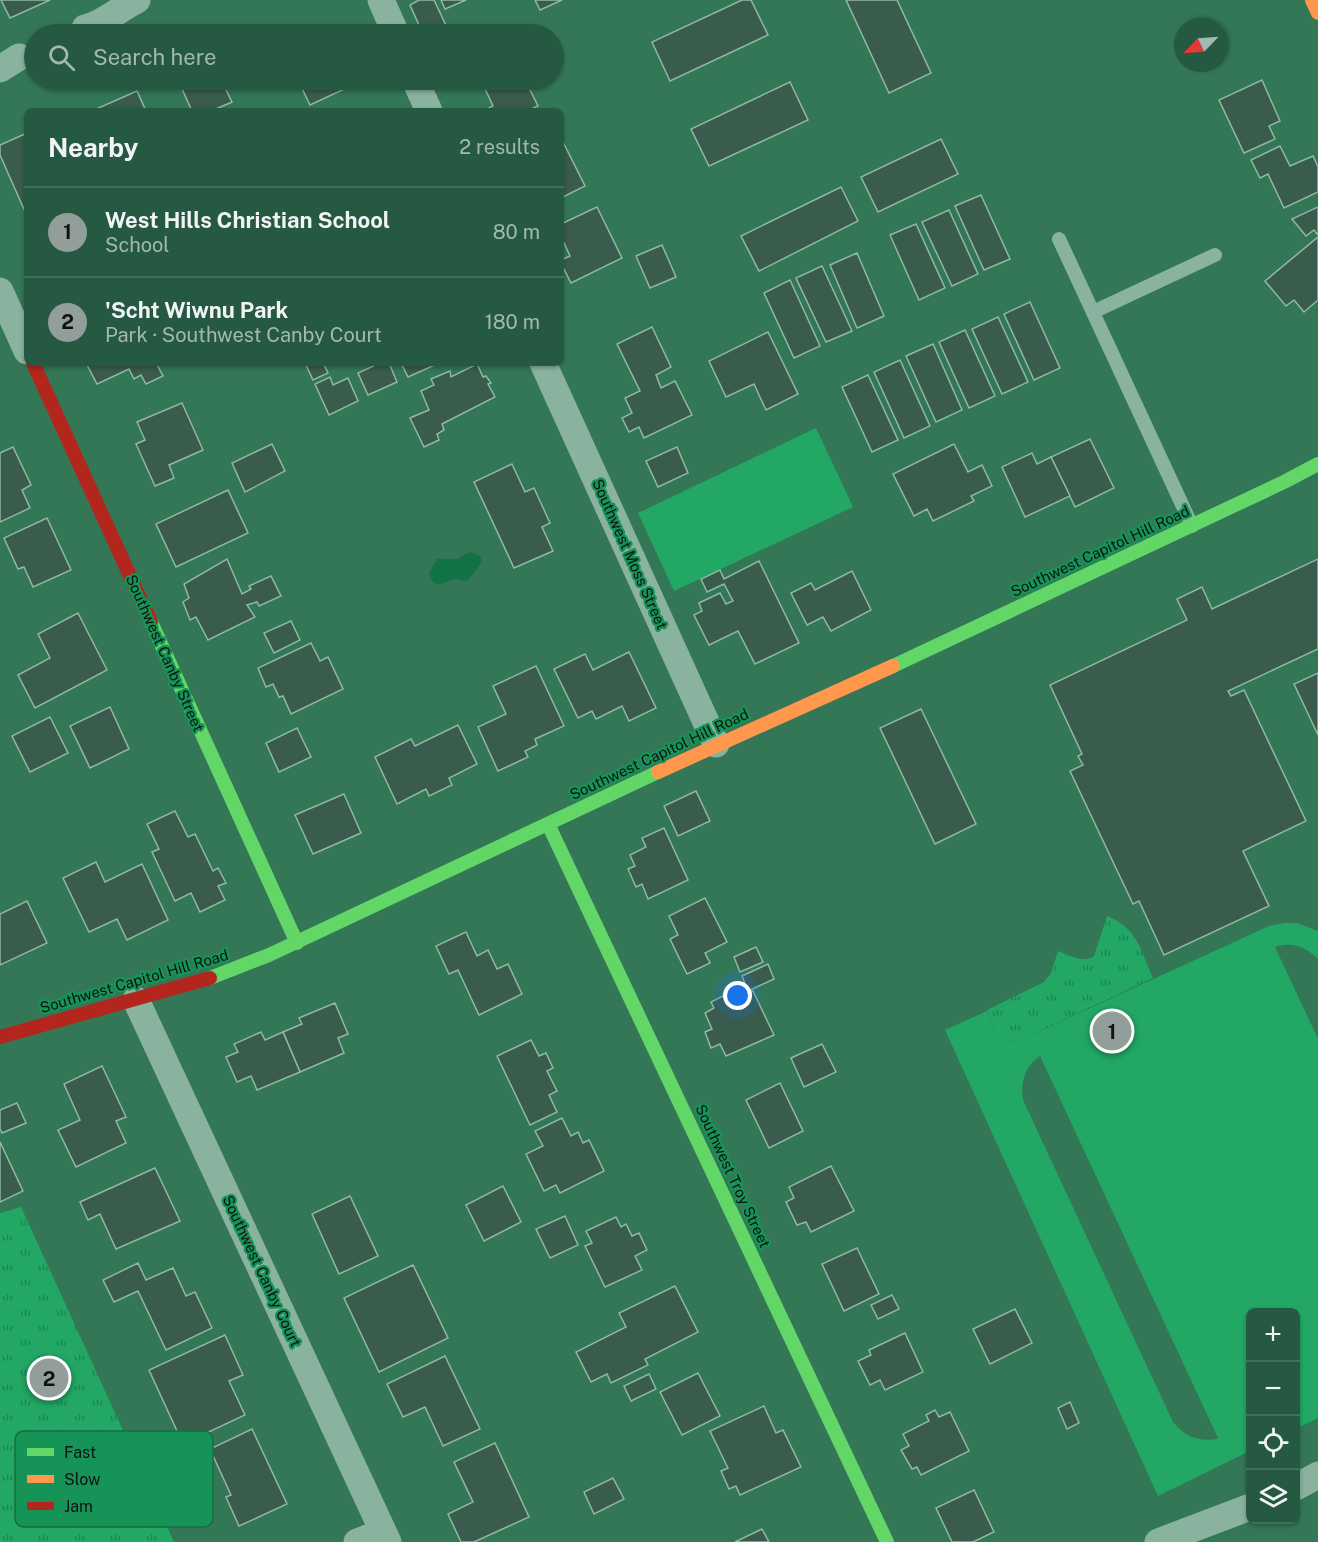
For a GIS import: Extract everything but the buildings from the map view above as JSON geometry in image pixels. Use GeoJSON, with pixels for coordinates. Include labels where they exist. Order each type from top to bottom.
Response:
{"type":"FeatureCollection","features":[{"type":"Feature","properties":{"kind":"street"},"geometry":{"type":"LineString","coordinates":[[97,24],[123,6],[137,0]]}},
{"type":"Feature","properties":{"kind":"street"},"geometry":{"type":"LineString","coordinates":[[381,0],[392,24]]}},
{"type":"Feature","properties":{"kind":"street"},"geometry":{"type":"LineString","coordinates":[[1312,0],[1318,12]]}},
{"type":"Feature","properties":{"kind":"street"},"geometry":{"type":"LineString","coordinates":[[420,90],[428,108]]}},
{"type":"Feature","properties":{"kind":"street"},"geometry":{"type":"LineString","coordinates":[[0,291],[24,344]]}},
{"type":"Feature","properties":{"kind":"street","name":"Southwest Canby Street"},"geometry":{"type":"LineString","coordinates":[[34,366],[297,943]]}},
{"type":"Feature","properties":{"kind":"street","name":"Southwest Moss Street"},"geometry":{"type":"LineString","coordinates":[[544,366],[716,744]]}},
{"type":"Feature","properties":{"kind":"street","name":"Southwest Capitol Hill Road"},"geometry":{"type":"LineString","coordinates":[[0,1037],[217,976],[297,943],[716,744],[880,672],[1192,526],[1318,464]]}},
{"type":"Feature","properties":{"kind":"street","name":"Southwest Troy Street"},"geometry":{"type":"LineString","coordinates":[[548,824],[887,1542]]}},
{"type":"Feature","properties":{"kind":"street","name":"Southwest Canby Court"},"geometry":{"type":"LineString","coordinates":[[136,1000],[386,1537]]}},
{"type":"Feature","properties":{"kind":"street"},"geometry":{"type":"LineString","coordinates":[[1300,1485],[1318,1475]]}},
{"type":"Feature","properties":{"kind":"street"},"geometry":{"type":"LineString","coordinates":[[1158,1542],[1246,1509]]}},
{"type":"Feature","properties":{"kind":"street"},"geometry":{"type":"LineString","coordinates":[[357,1542],[386,1537]]}},
{"type":"Feature","properties":{"kind":"lane"},"geometry":{"type":"LineString","coordinates":[[1059,239],[1192,526]]}},
{"type":"Feature","properties":{"kind":"lane"},"geometry":{"type":"LineString","coordinates":[[1093,312],[1215,255]]}},
{"type":"Feature","properties":{"kind":"green space"},"geometry":{"type":"Polygon","coordinates":[[[816,428],[853,507],[674,591],[638,513],[816,428]]]}},
{"type":"Feature","properties":{"kind":"green space"},"geometry":{"type":"Polygon","coordinates":[[[1107,916],[1132,934],[1153,978],[1018,1041],[1009,1042],[999,1039],[987,1010],[1044,982],[1051,973],[1058,951],[1081,959],[1094,956],[1107,916]]]}},
{"type":"Feature","properties":{"kind":"green space"},"geometry":{"type":"Polygon","coordinates":[[[1297,923],[1318,931],[1318,959],[1309,951],[1298,946],[1275,947],[1318,1039],[1318,1418],[1300,1427],[1300,1308],[1246,1308],[1246,1453],[1158,1496],[945,1030],[987,1011],[999,1039],[1009,1042],[1018,1041],[1269,926],[1297,923]],[[1040,1056],[1025,1075],[1022,1087],[1023,1100],[1173,1422],[1193,1437],[1205,1440],[1218,1439],[1040,1056]]]}},
{"type":"Feature","properties":{"kind":"green space"},"geometry":{"type":"Polygon","coordinates":[[[21,1207],[123,1431],[15,1431],[15,1527],[167,1527],[174,1542],[0,1542],[0,1213],[21,1207]]]}},
{"type":"Feature","properties":{"kind":"shaded area"},"geometry":{"type":"Polygon","coordinates":[[[470,552],[480,556],[482,562],[469,579],[465,581],[453,579],[438,585],[432,581],[429,573],[437,559],[457,559],[470,552]]]}},
{"type":"Feature","properties":{"kind":"traffic: fast"},"geometry":{"type":"LineString","coordinates":[[893,666],[1318,464]]}},
{"type":"Feature","properties":{"kind":"traffic: fast"},"geometry":{"type":"LineString","coordinates":[[151,622],[297,943]]}},
{"type":"Feature","properties":{"kind":"traffic: fast"},"geometry":{"type":"LineString","coordinates":[[210,978],[269,955],[658,772]]}},
{"type":"Feature","properties":{"kind":"traffic: fast"},"geometry":{"type":"LineString","coordinates":[[548,824],[887,1542]]}},
{"type":"Feature","properties":{"kind":"traffic: slow"},"geometry":{"type":"LineString","coordinates":[[1312,0],[1318,13]]}},
{"type":"Feature","properties":{"kind":"traffic: slow"},"geometry":{"type":"LineString","coordinates":[[658,772],[893,666]]}},
{"type":"Feature","properties":{"kind":"traffic: jam"},"geometry":{"type":"LineString","coordinates":[[34,366],[151,622]]}},
{"type":"Feature","properties":{"kind":"traffic: jam"},"geometry":{"type":"LineString","coordinates":[[0,1037],[210,978]]}},
{"type":"Feature","properties":{"kind":"place","name":"West Hills Christian School"},"geometry":{"type":"Point","coordinates":[1112,1031]}},
{"type":"Feature","properties":{"kind":"place","name":"'Scht Wiwnu Park"},"geometry":{"type":"Point","coordinates":[49,1378]}}]}
